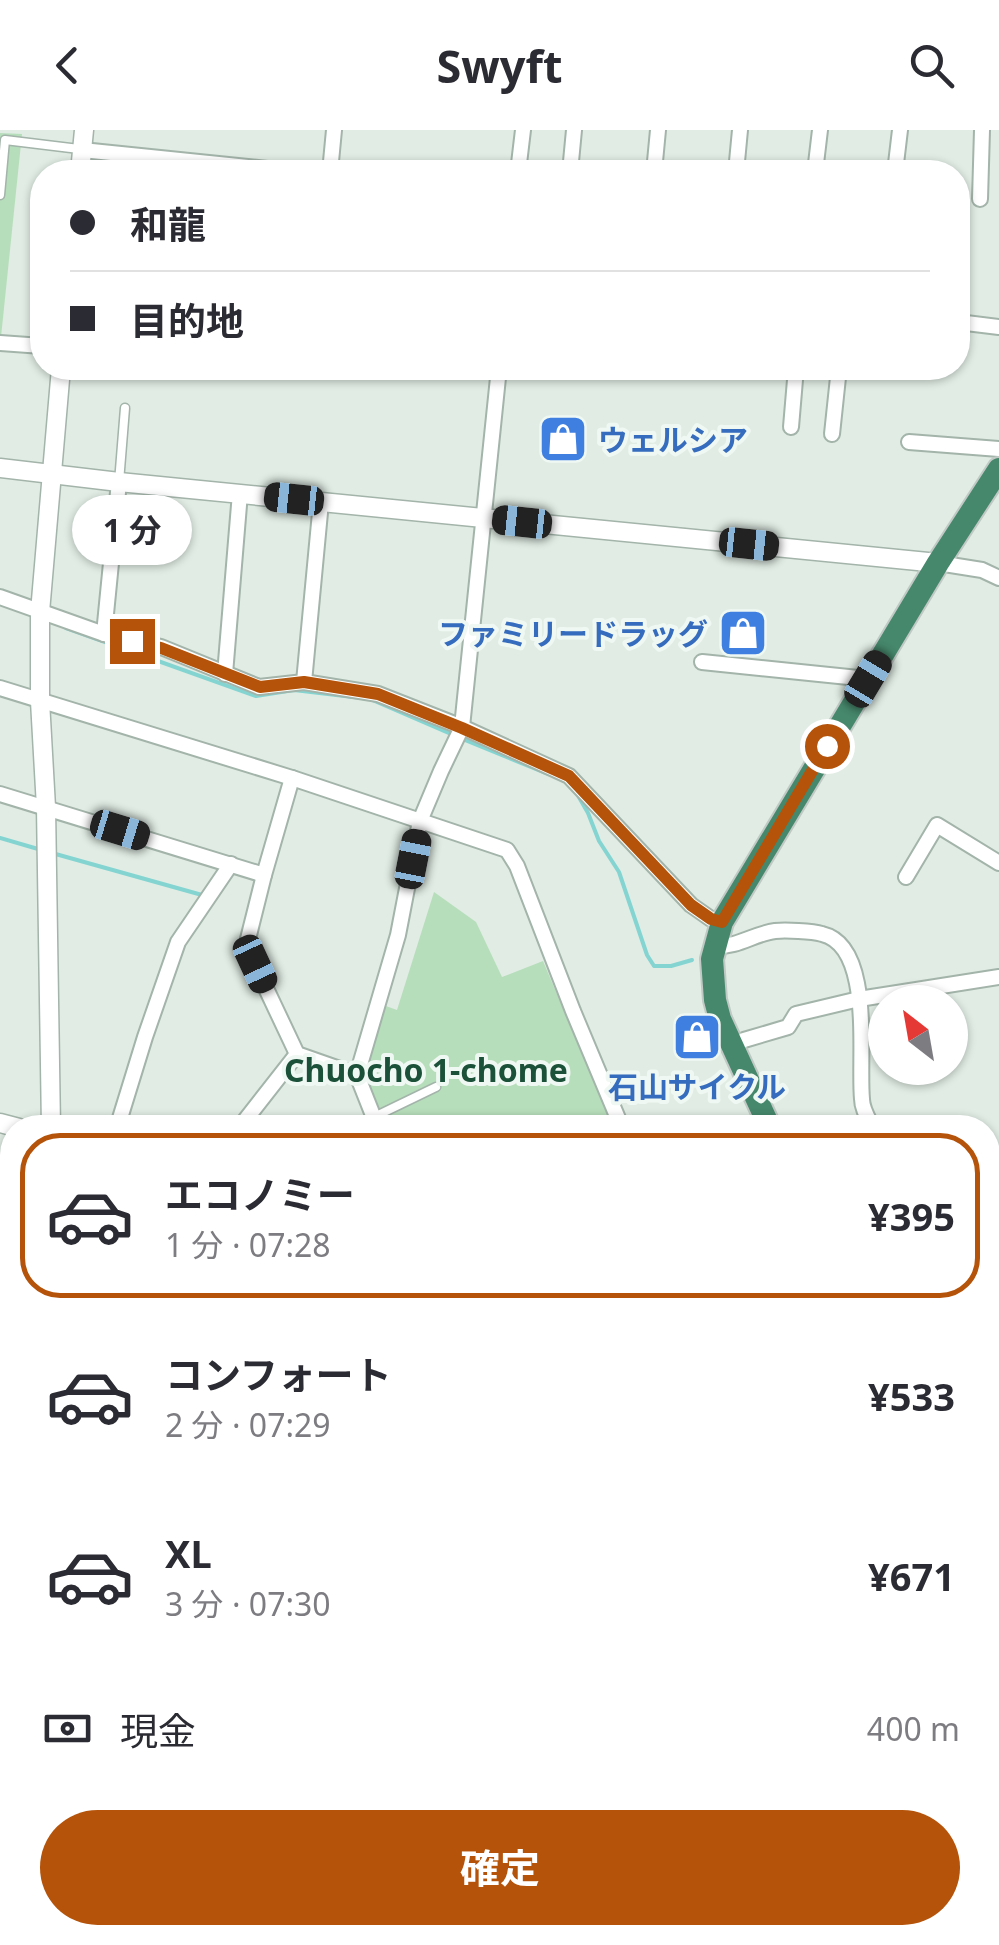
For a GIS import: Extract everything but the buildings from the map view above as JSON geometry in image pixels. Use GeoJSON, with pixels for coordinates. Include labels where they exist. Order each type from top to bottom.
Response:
{"type":"FeatureCollection","features":[{"type":"Feature","properties":{"kind":"highway"},"geometry":{"type":"LineString","coordinates":[[764,1115],[715,1000],[711,975],[722,922],[938,563],[999,469]]}},
{"type":"Feature","properties":{"kind":"street"},"geometry":{"type":"LineString","coordinates":[[81,160],[84,130]]}},
{"type":"Feature","properties":{"kind":"street"},"geometry":{"type":"LineString","coordinates":[[331,160],[334,130]]}},
{"type":"Feature","properties":{"kind":"street"},"geometry":{"type":"LineString","coordinates":[[519,160],[523,130]]}},
{"type":"Feature","properties":{"kind":"street"},"geometry":{"type":"LineString","coordinates":[[571,160],[574,130]]}},
{"type":"Feature","properties":{"kind":"street"},"geometry":{"type":"LineString","coordinates":[[655,160],[658,130]]}},
{"type":"Feature","properties":{"kind":"street"},"geometry":{"type":"LineString","coordinates":[[737,160],[740,130]]}},
{"type":"Feature","properties":{"kind":"street"},"geometry":{"type":"LineString","coordinates":[[816,160],[820,130]]}},
{"type":"Feature","properties":{"kind":"street"},"geometry":{"type":"LineString","coordinates":[[896,160],[900,130]]}},
{"type":"Feature","properties":{"kind":"street"},"geometry":{"type":"LineString","coordinates":[[980,199],[982,130]]}},
{"type":"Feature","properties":{"kind":"street"},"geometry":{"type":"LineString","coordinates":[[82,150],[179,160]]}},
{"type":"Feature","properties":{"kind":"street"},"geometry":{"type":"LineString","coordinates":[[970,323],[999,327]]}},
{"type":"Feature","properties":{"kind":"street"},"geometry":{"type":"LineString","coordinates":[[0,342],[30,345]]}},
{"type":"Feature","properties":{"kind":"street"},"geometry":{"type":"LineString","coordinates":[[50,1115],[40,612],[60,380]]}},
{"type":"Feature","properties":{"kind":"street"},"geometry":{"type":"LineString","coordinates":[[373,1115],[357,1075],[398,935],[420,821],[462,728],[498,380]]}},
{"type":"Feature","properties":{"kind":"street"},"geometry":{"type":"LineString","coordinates":[[791,427],[795,380]]}},
{"type":"Feature","properties":{"kind":"street"},"geometry":{"type":"LineString","coordinates":[[832,434],[838,380]]}},
{"type":"Feature","properties":{"kind":"street"},"geometry":{"type":"LineString","coordinates":[[909,442],[999,449]]}},
{"type":"Feature","properties":{"kind":"street"},"geometry":{"type":"LineString","coordinates":[[0,468],[938,563],[982,570],[999,578]]}},
{"type":"Feature","properties":{"kind":"street"},"geometry":{"type":"LineString","coordinates":[[104,634],[119,482]]}},
{"type":"Feature","properties":{"kind":"street"},"geometry":{"type":"LineString","coordinates":[[225,674],[240,493]]}},
{"type":"Feature","properties":{"kind":"street"},"geometry":{"type":"LineString","coordinates":[[304,682],[322,502]]}},
{"type":"Feature","properties":{"kind":"street"},"geometry":{"type":"LineString","coordinates":[[0,597],[104,634],[161,648],[260,687],[304,682],[378,694],[569,776],[691,905],[722,922]]}},
{"type":"Feature","properties":{"kind":"street"},"geometry":{"type":"LineString","coordinates":[[702,662],[868,679]]}},
{"type":"Feature","properties":{"kind":"street"},"geometry":{"type":"LineString","coordinates":[[0,688],[292,778],[507,850],[517,866],[617,1115]]}},
{"type":"Feature","properties":{"kind":"street"},"geometry":{"type":"LineString","coordinates":[[292,778],[248,940],[255,964],[297,1054],[357,1075]]}},
{"type":"Feature","properties":{"kind":"street"},"geometry":{"type":"LineString","coordinates":[[0,794],[264,874]]}},
{"type":"Feature","properties":{"kind":"street"},"geometry":{"type":"LineString","coordinates":[[906,878],[937,825],[999,863]]}},
{"type":"Feature","properties":{"kind":"street"},"geometry":{"type":"LineString","coordinates":[[121,1115],[178,942],[231,864]]}},
{"type":"Feature","properties":{"kind":"street"},"geometry":{"type":"LineString","coordinates":[[715,946],[730,946],[775,931],[824,934],[843,945],[852,963],[859,999],[862,1104],[867,1115]]}},
{"type":"Feature","properties":{"kind":"street"},"geometry":{"type":"LineString","coordinates":[[734,1046],[788,1027],[796,1014],[859,999],[999,977]]}},
{"type":"Feature","properties":{"kind":"street"},"geometry":{"type":"LineString","coordinates":[[248,1115],[297,1054]]}},
{"type":"Feature","properties":{"kind":"lane"},"geometry":{"type":"LineString","coordinates":[[0,195],[3,139],[82,150]]}},
{"type":"Feature","properties":{"kind":"lane"},"geometry":{"type":"LineString","coordinates":[[119,482],[126,408]]}},
{"type":"Feature","properties":{"kind":"lane"},"geometry":{"type":"LineString","coordinates":[[388,1115],[436,1087]]}},
{"type":"Feature","properties":{"kind":"green space"},"geometry":{"type":"Polygon","coordinates":[[[0,133],[22,134],[1,337],[0,337],[0,133]]]}},
{"type":"Feature","properties":{"kind":"green space"},"geometry":{"type":"Polygon","coordinates":[[[434,892],[476,922],[502,977],[543,961],[608,1115],[382,1115],[365,1079],[383,1005],[397,1010],[434,892]]]}},
{"type":"Feature","properties":{"kind":"waterway"},"geometry":{"type":"LineString","coordinates":[[66,628],[256,696],[294,690],[370,699],[451,734]]}},
{"type":"Feature","properties":{"kind":"waterway"},"geometry":{"type":"LineString","coordinates":[[460,738],[548,774]]}},
{"type":"Feature","properties":{"kind":"waterway"},"geometry":{"type":"LineString","coordinates":[[576,792],[619,872],[654,966],[692,960]]}},
{"type":"Feature","properties":{"kind":"waterway"},"geometry":{"type":"LineString","coordinates":[[0,838],[38,849]]}},
{"type":"Feature","properties":{"kind":"waterway"},"geometry":{"type":"LineString","coordinates":[[52,853],[202,895]]}},
{"type":"Feature","properties":{"kind":"place","name":"ウェルシア"},"geometry":{"type":"Point","coordinates":[563,439]}},
{"type":"Feature","properties":{"kind":"place","name":"ファミリードラッグ"},"geometry":{"type":"Point","coordinates":[743,633]}},
{"type":"Feature","properties":{"kind":"place","name":"石山サイクル"},"geometry":{"type":"Point","coordinates":[697,1037]}},
{"type":"Feature","properties":{"kind":"district","name":"Chuocho 1-chome"},"geometry":{"type":"Point","coordinates":[426,1069]}},
{"type":"Feature","properties":{"kind":"route"},"geometry":{"type":"LineString","coordinates":[[132,641],[161,648],[260,687],[304,682],[378,694],[569,776],[691,905],[722,922],[827,746]]}}]}
